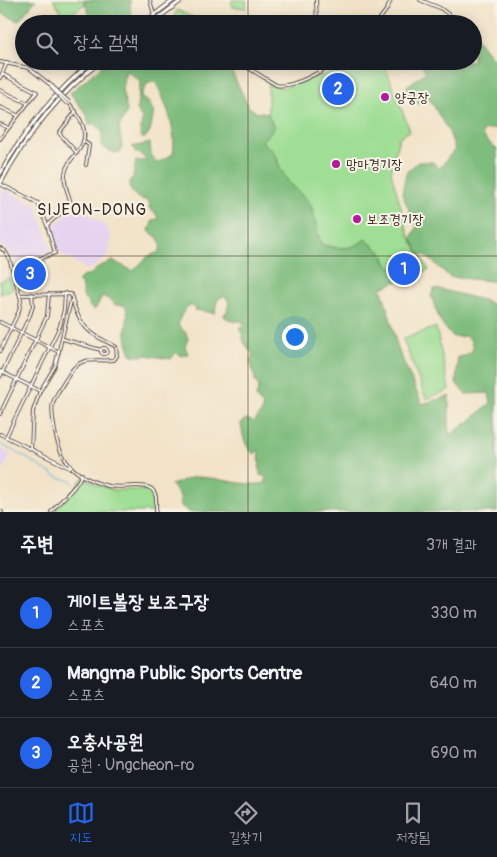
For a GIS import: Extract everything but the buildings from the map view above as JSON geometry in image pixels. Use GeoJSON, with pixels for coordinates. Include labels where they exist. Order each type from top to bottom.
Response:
{"type":"FeatureCollection","features":[{"type":"Feature","properties":{"kind":"street"},"geometry":{"type":"LineString","coordinates":[[150,0],[154,15],[174,0]]}},
{"type":"Feature","properties":{"kind":"street"},"geometry":{"type":"LineString","coordinates":[[166,0],[168,5]]}},
{"type":"Feature","properties":{"kind":"street"},"geometry":{"type":"LineString","coordinates":[[162,15],[182,0]]}},
{"type":"Feature","properties":{"kind":"street"},"geometry":{"type":"LineString","coordinates":[[316,0],[317,15]]}},
{"type":"Feature","properties":{"kind":"street"},"geometry":{"type":"LineString","coordinates":[[383,15],[392,0]]}},
{"type":"Feature","properties":{"kind":"street"},"geometry":{"type":"LineString","coordinates":[[420,0],[440,8],[449,15]]}},
{"type":"Feature","properties":{"kind":"street"},"geometry":{"type":"LineString","coordinates":[[0,62],[15,65]]}},
{"type":"Feature","properties":{"kind":"street"},"geometry":{"type":"LineString","coordinates":[[0,78],[7,63]]}},
{"type":"Feature","properties":{"kind":"street"},"geometry":{"type":"LineString","coordinates":[[32,70],[75,110],[83,124],[83,142],[68,164],[64,176],[65,187],[71,204],[47,226]]}},
{"type":"Feature","properties":{"kind":"street"},"geometry":{"type":"LineString","coordinates":[[0,174],[20,141],[45,109],[83,70]]}},
{"type":"Feature","properties":{"kind":"street"},"geometry":{"type":"LineString","coordinates":[[12,268],[55,253],[38,203],[0,184],[24,143],[45,116],[78,80],[90,70]]}},
{"type":"Feature","properties":{"kind":"street"},"geometry":{"type":"LineString","coordinates":[[252,70],[280,86],[324,70]]}},
{"type":"Feature","properties":{"kind":"street"},"geometry":{"type":"LineString","coordinates":[[0,139],[36,92],[2,74]]}},
{"type":"Feature","properties":{"kind":"street"},"geometry":{"type":"LineString","coordinates":[[0,90],[27,103]]}},
{"type":"Feature","properties":{"kind":"street"},"geometry":{"type":"LineString","coordinates":[[0,107],[17,115]]}},
{"type":"Feature","properties":{"kind":"street"},"geometry":{"type":"LineString","coordinates":[[75,110],[59,133],[77,153]]}},
{"type":"Feature","properties":{"kind":"street"},"geometry":{"type":"LineString","coordinates":[[0,124],[8,128]]}},
{"type":"Feature","properties":{"kind":"street"},"geometry":{"type":"LineString","coordinates":[[83,142],[89,145],[86,165]]}},
{"type":"Feature","properties":{"kind":"street"},"geometry":{"type":"LineString","coordinates":[[0,248],[7,254],[20,295],[20,309],[0,351]]}},
{"type":"Feature","properties":{"kind":"street"},"geometry":{"type":"LineString","coordinates":[[6,437],[62,318],[64,293]]}},
{"type":"Feature","properties":{"kind":"street"},"geometry":{"type":"LineString","coordinates":[[0,377],[32,310],[32,294]]}},
{"type":"Feature","properties":{"kind":"street"},"geometry":{"type":"LineString","coordinates":[[0,414],[47,316],[49,294]]}},
{"type":"Feature","properties":{"kind":"street"},"geometry":{"type":"LineString","coordinates":[[20,295],[70,294],[76,312],[88,330],[115,346],[118,353],[114,360],[86,361],[78,364],[54,399],[52,412],[56,439],[60,452],[71,469]]}},
{"type":"Feature","properties":{"kind":"street"},"geometry":{"type":"LineString","coordinates":[[31,449],[32,418],[40,391],[53,371],[63,339],[72,299]]}},
{"type":"Feature","properties":{"kind":"street"},"geometry":{"type":"LineString","coordinates":[[69,312],[72,309],[76,312]]}},
{"type":"Feature","properties":{"kind":"street"},"geometry":{"type":"LineString","coordinates":[[0,322],[59,352]]}},
{"type":"Feature","properties":{"kind":"street"},"geometry":{"type":"LineString","coordinates":[[63,339],[101,350]]}},
{"type":"Feature","properties":{"kind":"street"},"geometry":{"type":"LineString","coordinates":[[1,372],[40,391]]}},
{"type":"Feature","properties":{"kind":"street"},"geometry":{"type":"LineString","coordinates":[[0,434],[98,483],[113,487],[149,488],[155,493],[156,512]]}},
{"type":"Feature","properties":{"kind":"street"},"geometry":{"type":"LineString","coordinates":[[51,512],[68,492],[76,486],[82,474]]}},
{"type":"Feature","properties":{"kind":"shaded area"},"geometry":{"type":"Polygon","coordinates":[[[6,190],[36,205],[51,248],[49,252],[18,263],[0,245],[0,196],[2,191],[6,190]]]}},
{"type":"Feature","properties":{"kind":"shaded area"},"geometry":{"type":"Polygon","coordinates":[[[76,205],[106,226],[111,237],[108,256],[90,269],[59,253],[51,230],[76,205]]]}},
{"type":"Feature","properties":{"kind":"shaded area"},"geometry":{"type":"Polygon","coordinates":[[[0,449],[11,454],[0,477],[0,449]]]}},
{"type":"Feature","properties":{"kind":"green space"},"geometry":{"type":"Polygon","coordinates":[[[0,0],[36,0],[23,15],[15,15],[15,20],[0,12],[0,0]]]}},
{"type":"Feature","properties":{"kind":"green space"},"geometry":{"type":"Polygon","coordinates":[[[53,0],[83,0],[85,4],[69,15],[63,15],[53,0]]]}},
{"type":"Feature","properties":{"kind":"green space"},"geometry":{"type":"Polygon","coordinates":[[[84,0],[130,0],[131,15],[90,15],[84,0]]]}},
{"type":"Feature","properties":{"kind":"green space"},"geometry":{"type":"Polygon","coordinates":[[[232,0],[246,0],[246,8],[232,7],[232,0]]]}},
{"type":"Feature","properties":{"kind":"green space"},"geometry":{"type":"Polygon","coordinates":[[[177,10],[188,15],[175,15],[177,10]]]}},
{"type":"Feature","properties":{"kind":"green space"},"geometry":{"type":"Polygon","coordinates":[[[482,45],[493,59],[497,68],[497,128],[484,130],[482,135],[497,150],[497,284],[492,281],[450,277],[425,255],[419,254],[411,238],[417,227],[402,194],[406,173],[418,162],[433,162],[439,169],[455,149],[449,132],[429,98],[418,104],[408,95],[407,86],[426,72],[425,70],[482,70],[482,45]]]}},
{"type":"Feature","properties":{"kind":"green space"},"geometry":{"type":"Polygon","coordinates":[[[97,70],[126,70],[122,90],[127,111],[119,128],[122,147],[120,152],[115,153],[102,147],[102,131],[93,123],[89,125],[87,115],[70,93],[97,70]]]}},
{"type":"Feature","properties":{"kind":"green space"},"geometry":{"type":"Polygon","coordinates":[[[126,70],[231,70],[248,106],[257,113],[263,112],[268,114],[274,128],[262,141],[267,147],[270,147],[288,181],[311,205],[321,244],[344,248],[355,246],[365,239],[383,254],[386,263],[405,278],[381,288],[398,349],[422,404],[449,396],[449,436],[491,403],[489,393],[465,394],[456,383],[458,357],[465,356],[473,350],[471,340],[465,336],[453,337],[441,323],[431,295],[434,289],[439,289],[486,301],[497,307],[497,512],[189,512],[181,506],[180,496],[171,485],[191,478],[205,477],[251,484],[266,483],[266,477],[260,475],[259,450],[254,454],[248,448],[243,436],[241,423],[246,419],[254,422],[261,413],[263,406],[256,397],[259,386],[256,383],[250,360],[253,355],[244,342],[239,329],[245,324],[241,321],[231,321],[224,316],[229,302],[225,296],[218,300],[215,313],[195,310],[196,308],[193,306],[186,308],[178,325],[186,333],[188,339],[185,346],[188,354],[181,356],[176,352],[171,359],[132,355],[126,338],[128,313],[124,305],[115,305],[111,300],[102,296],[93,310],[84,299],[81,283],[77,282],[82,277],[93,273],[98,267],[113,261],[133,271],[147,257],[159,252],[161,245],[158,238],[149,231],[153,220],[158,219],[157,215],[149,208],[150,204],[147,200],[136,196],[129,187],[130,180],[133,178],[136,161],[147,161],[140,153],[135,153],[135,149],[132,147],[150,143],[151,154],[157,163],[173,154],[172,126],[170,116],[155,81],[147,84],[140,97],[148,102],[154,112],[150,131],[144,139],[140,136],[142,120],[137,108],[140,81],[126,70]]]}},
{"type":"Feature","properties":{"kind":"green space","name":"망마경기장"},"geometry":{"type":"Polygon","coordinates":[[[332,70],[386,70],[410,131],[399,137],[391,172],[409,236],[429,270],[405,278],[386,263],[383,254],[365,239],[355,246],[344,248],[321,244],[312,208],[290,184],[280,170],[277,157],[262,141],[274,128],[268,114],[268,84],[282,88],[326,74],[332,70]]]}},
{"type":"Feature","properties":{"kind":"green space"},"geometry":{"type":"Polygon","coordinates":[[[46,259],[40,276],[38,278],[35,276],[26,283],[22,290],[17,272],[19,268],[46,259]]]}},
{"type":"Feature","properties":{"kind":"green space"},"geometry":{"type":"Polygon","coordinates":[[[10,278],[13,289],[0,294],[0,281],[10,278]]]}},
{"type":"Feature","properties":{"kind":"green space"},"geometry":{"type":"Polygon","coordinates":[[[436,327],[449,390],[426,399],[403,339],[436,327]]]}},
{"type":"Feature","properties":{"kind":"green space"},"geometry":{"type":"Polygon","coordinates":[[[85,478],[114,490],[149,490],[153,497],[154,512],[53,512],[76,488],[81,479],[85,478]]]}},
{"type":"Feature","properties":{"kind":"waterway"},"geometry":{"type":"LineString","coordinates":[[0,444],[57,477],[72,481],[74,484]]}},
{"type":"Feature","properties":{"kind":"place","name":"Mangma Public Sports Centre"},"geometry":{"type":"Point","coordinates":[338,89]}},
{"type":"Feature","properties":{"kind":"place","name":"양궁장"},"geometry":{"type":"Point","coordinates":[385,97]}},
{"type":"Feature","properties":{"kind":"place","name":"망마경기장"},"geometry":{"type":"Point","coordinates":[336,164]}},
{"type":"Feature","properties":{"kind":"place","name":"보조경기장"},"geometry":{"type":"Point","coordinates":[357,219]}},
{"type":"Feature","properties":{"kind":"place","name":"게이트볼장 보조구장"},"geometry":{"type":"Point","coordinates":[404,269]}},
{"type":"Feature","properties":{"kind":"place","name":"오충사공원"},"geometry":{"type":"Point","coordinates":[30,274]}},
{"type":"Feature","properties":{"kind":"district","name":"SIJEON-DONG"},"geometry":{"type":"Point","coordinates":[92,210]}}]}
